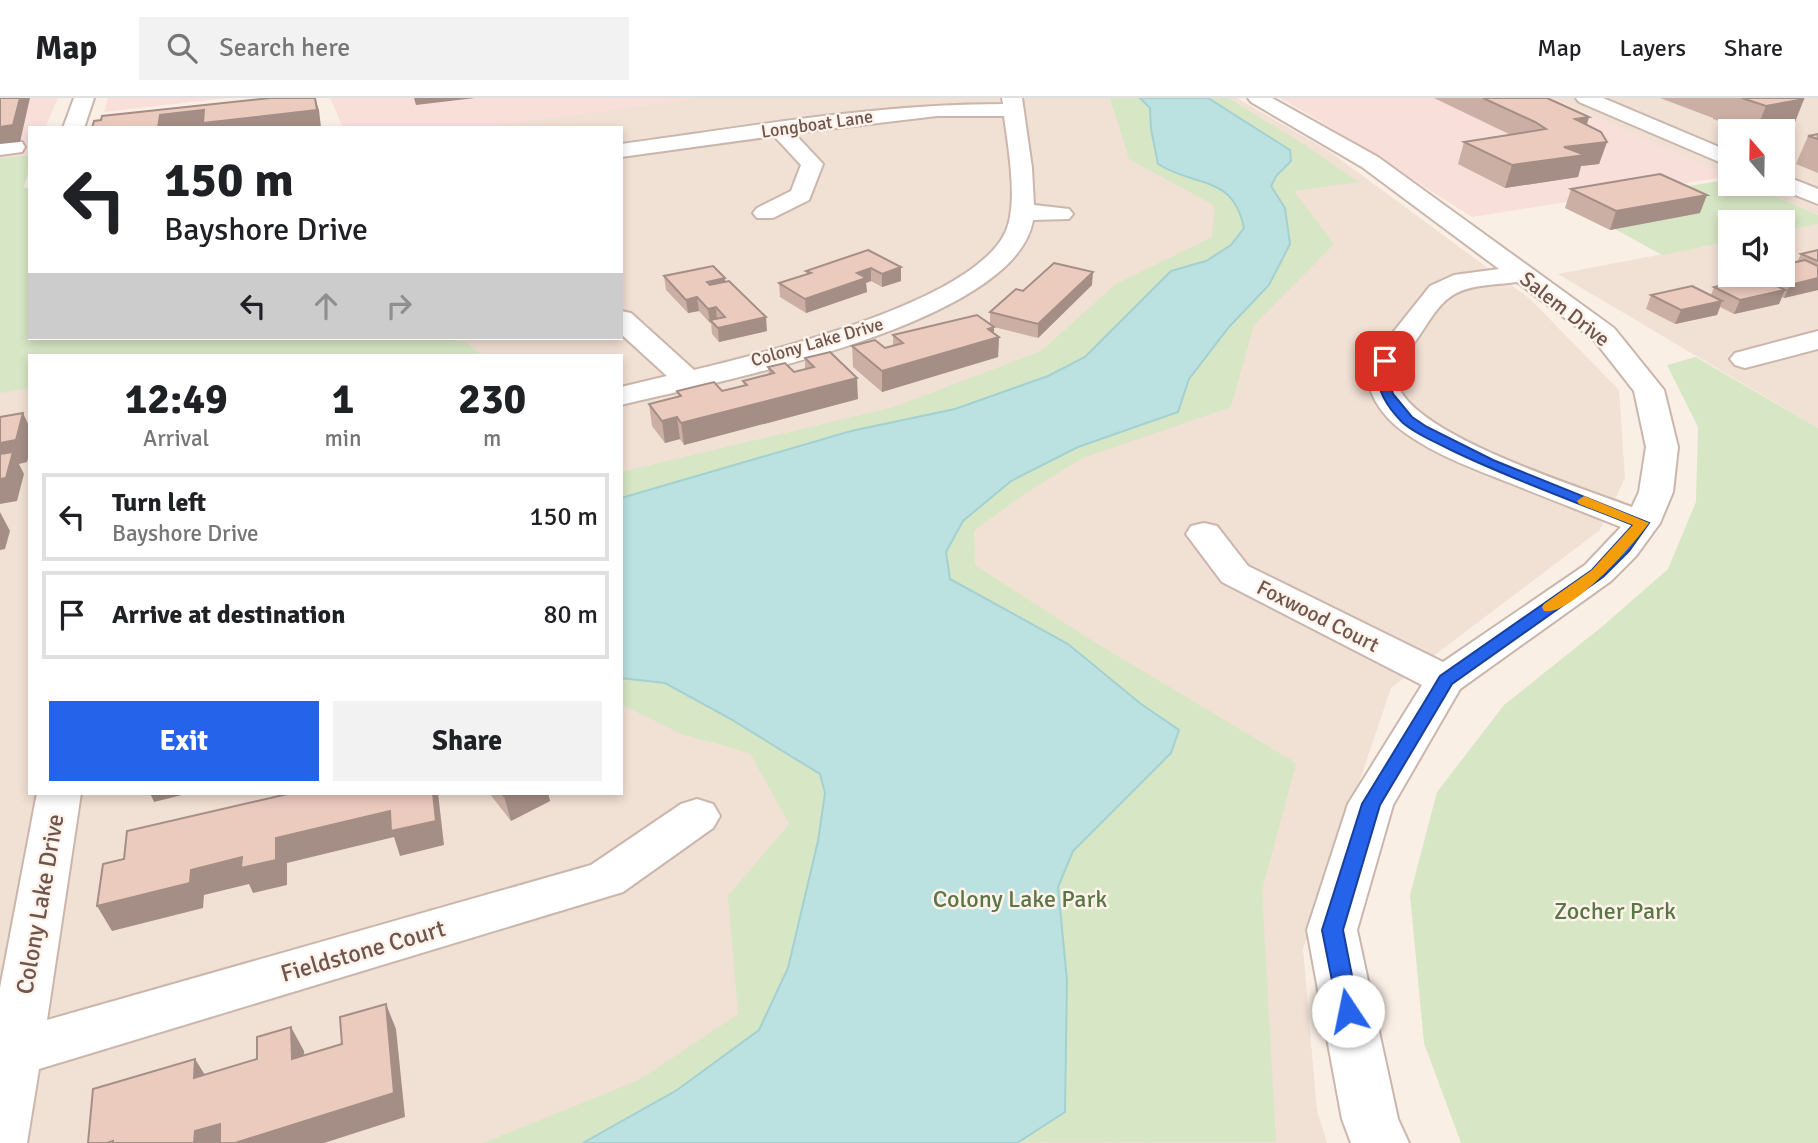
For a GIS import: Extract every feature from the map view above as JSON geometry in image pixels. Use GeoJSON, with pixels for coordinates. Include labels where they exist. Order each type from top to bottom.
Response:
{"type":"FeatureCollection","features":[{"type":"Feature","properties":{"kind":"street"},"geometry":{"type":"LineString","coordinates":[[73,126],[84,98]]}},
{"type":"Feature","properties":{"kind":"street","name":"Salem Drive"},"geometry":{"type":"LineString","coordinates":[[1258,98],[1370,162],[1604,334],[1650,390],[1662,447],[1656,492],[1642,523],[1623,548],[1598,573],[1446,680],[1371,804],[1332,930],[1370,1119],[1380,1143]]}},
{"type":"Feature","properties":{"kind":"street"},"geometry":{"type":"LineString","coordinates":[[1586,98],[1718,154]]}},
{"type":"Feature","properties":{"kind":"street","name":"Longboat Lane"},"geometry":{"type":"LineString","coordinates":[[623,151],[937,110],[1013,104]]}},
{"type":"Feature","properties":{"kind":"street","name":"Colony Lake Drive"},"geometry":{"type":"LineString","coordinates":[[623,395],[862,333],[919,309],[968,284],[1002,259],[1018,235],[1024,212],[1013,104]]}},
{"type":"Feature","properties":{"kind":"street"},"geometry":{"type":"LineString","coordinates":[[765,213],[800,195],[811,164],[779,129]]}},
{"type":"Feature","properties":{"kind":"street"},"geometry":{"type":"LineString","coordinates":[[1796,188],[1818,197]]}},
{"type":"Feature","properties":{"kind":"street"},"geometry":{"type":"LineString","coordinates":[[1024,212],[1061,214]]}},
{"type":"Feature","properties":{"kind":"street"},"geometry":{"type":"LineString","coordinates":[[1522,274],[1463,281],[1439,292],[1385,361],[1382,384],[1395,407],[1407,419],[1442,441],[1488,463],[1642,523]]}},
{"type":"Feature","properties":{"kind":"street"},"geometry":{"type":"LineString","coordinates":[[623,321],[687,379]]}},
{"type":"Feature","properties":{"kind":"street"},"geometry":{"type":"LineString","coordinates":[[1745,359],[1818,340]]}},
{"type":"Feature","properties":{"kind":"street","name":"Foxwood Court"},"geometry":{"type":"LineString","coordinates":[[1204,534],[1235,574],[1446,680]]}},
{"type":"Feature","properties":{"kind":"street","name":"Colony Lake Drive"},"geometry":{"type":"LineString","coordinates":[[0,1140],[60,795]]}},
{"type":"Feature","properties":{"kind":"street","name":"Fieldstone Court"},"geometry":{"type":"LineString","coordinates":[[13,1053],[606,879],[697,817]]}},
{"type":"Feature","properties":{"kind":"shaded area"},"geometry":{"type":"Polygon","coordinates":[[[0,98],[58,98],[46,126],[28,126],[28,155],[0,158],[0,98]]]}},
{"type":"Feature","properties":{"kind":"shaded area"},"geometry":{"type":"Polygon","coordinates":[[[108,98],[226,98],[104,112],[108,98]]]}},
{"type":"Feature","properties":{"kind":"shaded area"},"geometry":{"type":"Polygon","coordinates":[[[330,98],[700,98],[492,126],[342,126],[330,98]]]}},
{"type":"Feature","properties":{"kind":"shaded area"},"geometry":{"type":"Polygon","coordinates":[[[691,98],[1237,98],[1329,151],[1530,299],[1619,390],[1625,478],[1600,530],[1391,688],[1303,949],[1317,1111],[1327,1143],[0,1143],[0,158],[28,155],[15,204],[28,340],[623,340],[623,126],[488,126],[691,98]]]}},
{"type":"Feature","properties":{"kind":"shaded area"},"geometry":{"type":"Polygon","coordinates":[[[1280,98],[1552,98],[1718,171],[1718,178],[1472,217],[1280,98]]]}},
{"type":"Feature","properties":{"kind":"shaded area"},"geometry":{"type":"Polygon","coordinates":[[[1552,98],[1818,98],[1818,215],[1774,196],[1796,196],[1796,119],[1718,119],[1718,171],[1552,98]]]}},
{"type":"Feature","properties":{"kind":"shaded area"},"geometry":{"type":"Polygon","coordinates":[[[1818,224],[1818,428],[1558,274],[1718,243],[1718,287],[1795,287],[1795,229],[1818,224]]]}},
{"type":"Feature","properties":{"kind":"green space","name":"Colony Lake Park"},"geometry":{"type":"Polygon","coordinates":[[[1110,98],[1228,98],[1359,182],[1294,191],[1334,244],[1254,325],[1231,407],[1083,458],[1027,492],[974,531],[975,565],[1091,640],[1296,763],[1262,891],[1276,1142],[483,1143],[639,1080],[738,1014],[728,896],[789,824],[750,753],[681,734],[623,705],[623,472],[894,407],[1041,351],[1116,284],[1212,237],[1215,206],[1129,159],[1110,98]]]}},
{"type":"Feature","properties":{"kind":"green space"},"geometry":{"type":"Polygon","coordinates":[[[28,155],[28,174],[24,187],[28,188],[28,340],[451,340],[467,343],[480,354],[28,354],[28,388],[0,393],[0,158],[28,155]]]}},
{"type":"Feature","properties":{"kind":"green space"},"geometry":{"type":"Polygon","coordinates":[[[1718,181],[1718,196],[1774,196],[1818,215],[1818,224],[1795,229],[1795,210],[1718,210],[1718,244],[1662,255],[1615,229],[1699,213],[1653,192],[1718,181]]]}},
{"type":"Feature","properties":{"kind":"green space","name":"Zocher Park"},"geometry":{"type":"Polygon","coordinates":[[[1696,357],[1818,428],[1818,1143],[1461,1143],[1424,1043],[1410,895],[1437,792],[1504,705],[1604,625],[1668,569],[1696,502],[1698,427],[1667,365],[1696,357]]]}},
{"type":"Feature","properties":{"kind":"water","name":"Colony Lake Park"},"geometry":{"type":"Polygon","coordinates":[[[1140,98],[1208,98],[1290,150],[1291,161],[1277,175],[1271,186],[1285,208],[1290,244],[1269,285],[1229,327],[1189,379],[1178,412],[1078,447],[1011,481],[963,521],[946,552],[950,579],[1068,644],[1141,704],[1179,730],[1171,753],[1073,851],[1058,887],[1067,980],[1065,1112],[1017,1143],[583,1143],[677,1090],[759,1030],[788,968],[818,841],[825,793],[820,774],[729,718],[665,683],[623,678],[623,497],[851,431],[955,409],[1048,376],[1085,357],[1171,271],[1206,261],[1231,245],[1244,228],[1239,211],[1222,190],[1158,164],[1150,108],[1140,98]]]}},
{"type":"Feature","properties":{"kind":"building"},"geometry":{"type":"Polygon","coordinates":[[[0,98],[20,98],[13,125],[0,127],[0,98]]]}},
{"type":"Feature","properties":{"kind":"building"},"geometry":{"type":"Polygon","coordinates":[[[271,98],[315,98],[317,110],[203,123],[204,110],[160,115],[158,126],[93,126],[94,121],[101,120],[102,116],[271,98]]]}},
{"type":"Feature","properties":{"kind":"building"},"geometry":{"type":"Polygon","coordinates":[[[1483,98],[1547,98],[1589,117],[1575,119],[1601,132],[1607,142],[1564,147],[1585,155],[1512,165],[1464,142],[1546,129],[1483,98]]]}},
{"type":"Feature","properties":{"kind":"building"},"geometry":{"type":"Polygon","coordinates":[[[1742,98],[1801,98],[1804,99],[1766,106],[1742,98]]]}},
{"type":"Feature","properties":{"kind":"building"},"geometry":{"type":"Polygon","coordinates":[[[1660,174],[1707,195],[1616,211],[1571,189],[1660,174]]]}},
{"type":"Feature","properties":{"kind":"building"},"geometry":{"type":"Polygon","coordinates":[[[868,250],[901,267],[882,274],[871,268],[857,273],[866,278],[805,299],[779,283],[811,273],[806,271],[868,250]]]}},
{"type":"Feature","properties":{"kind":"building"},"geometry":{"type":"Polygon","coordinates":[[[1818,250],[1818,261],[1801,254],[1818,250]]]}},
{"type":"Feature","properties":{"kind":"building"},"geometry":{"type":"Polygon","coordinates":[[[1805,260],[1818,266],[1818,278],[1795,284],[1795,262],[1805,260]]]}},
{"type":"Feature","properties":{"kind":"building"},"geometry":{"type":"Polygon","coordinates":[[[1054,263],[1093,272],[1038,324],[990,312],[1016,289],[1023,291],[1054,263]]]}},
{"type":"Feature","properties":{"kind":"building"},"geometry":{"type":"Polygon","coordinates":[[[713,266],[725,278],[707,282],[710,285],[729,281],[766,317],[718,328],[710,320],[725,317],[716,307],[708,309],[697,297],[686,300],[664,276],[713,266]]]}},
{"type":"Feature","properties":{"kind":"building"},"geometry":{"type":"Polygon","coordinates":[[[1692,286],[1722,301],[1681,310],[1651,295],[1692,286]]]}},
{"type":"Feature","properties":{"kind":"building"},"geometry":{"type":"Polygon","coordinates":[[[1714,287],[1779,287],[1785,290],[1740,300],[1714,287]]]}},
{"type":"Feature","properties":{"kind":"building"},"geometry":{"type":"Polygon","coordinates":[[[977,315],[994,327],[988,329],[999,337],[882,371],[852,346],[875,340],[885,348],[903,343],[893,335],[977,315]]]}},
{"type":"Feature","properties":{"kind":"building"},"geometry":{"type":"Polygon","coordinates":[[[830,352],[857,378],[681,423],[677,417],[662,421],[649,404],[681,396],[677,391],[714,382],[722,391],[747,385],[743,381],[774,373],[768,367],[785,363],[794,372],[814,367],[805,358],[830,352]]]}},
{"type":"Feature","properties":{"kind":"building"},"geometry":{"type":"Polygon","coordinates":[[[23,413],[16,440],[0,443],[0,417],[23,413]]]}},
{"type":"Feature","properties":{"kind":"building"},"geometry":{"type":"Polygon","coordinates":[[[13,452],[6,478],[0,479],[0,454],[13,452]]]}},
{"type":"Feature","properties":{"kind":"building"},"geometry":{"type":"Polygon","coordinates":[[[283,795],[433,795],[436,821],[391,831],[390,811],[276,838],[276,860],[241,868],[242,857],[191,870],[190,883],[97,906],[103,864],[124,859],[127,831],[283,795]]]}},
{"type":"Feature","properties":{"kind":"building"},"geometry":{"type":"Polygon","coordinates":[[[386,1004],[394,1093],[235,1143],[220,1143],[220,1124],[195,1131],[194,1143],[88,1143],[93,1089],[195,1059],[194,1078],[257,1059],[257,1037],[291,1027],[292,1059],[342,1044],[340,1017],[386,1004]]]}},
{"type":"Feature","properties":{"kind":"slow traffic"},"geometry":{"type":"LineString","coordinates":[[1550,607],[1598,573],[1623,548],[1642,523],[1584,501]]}},
{"type":"Feature","properties":{"kind":"route"},"geometry":{"type":"LineString","coordinates":[[1348,1011],[1332,930],[1371,804],[1433,701],[1446,680],[1598,573],[1623,548],[1642,523],[1488,463],[1422,430],[1395,407],[1387,394],[1381,375],[1385,361]]}}]}
